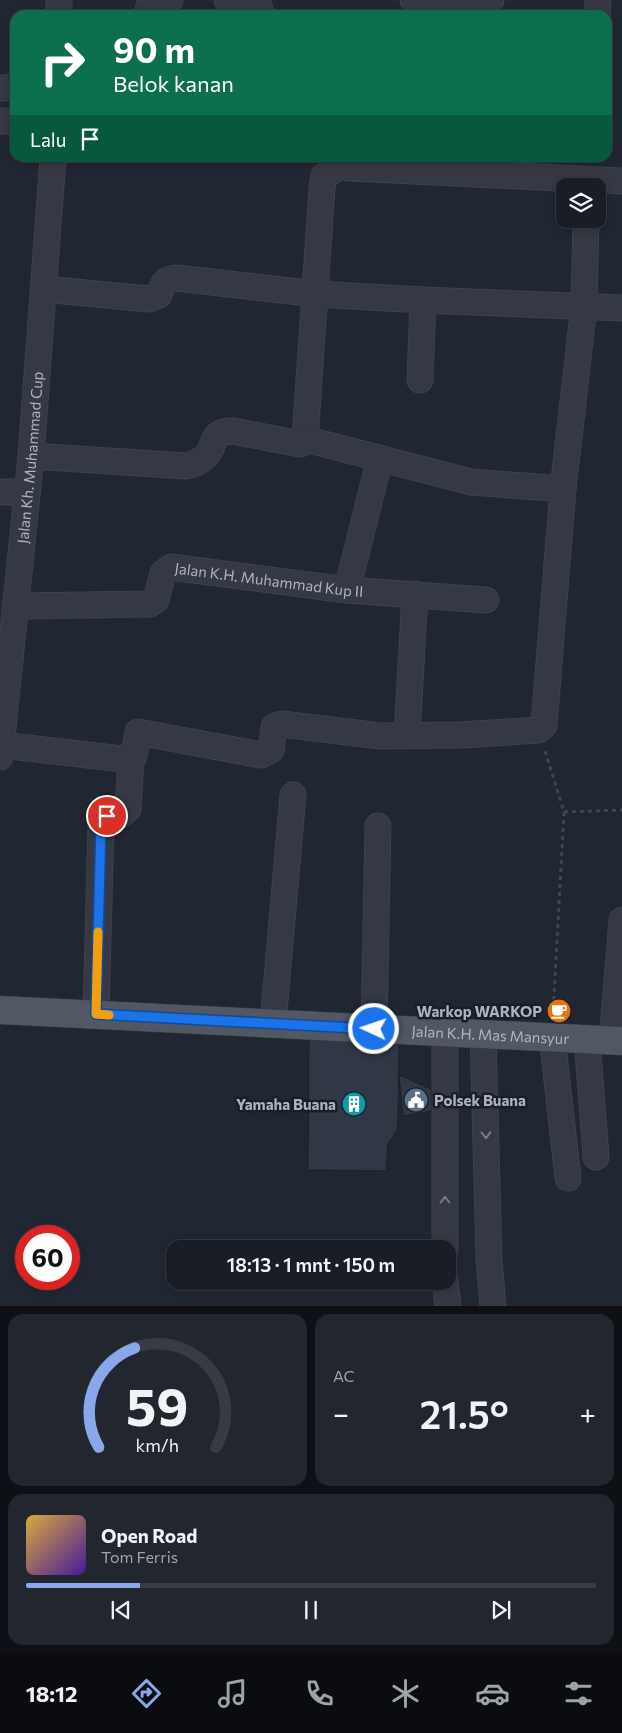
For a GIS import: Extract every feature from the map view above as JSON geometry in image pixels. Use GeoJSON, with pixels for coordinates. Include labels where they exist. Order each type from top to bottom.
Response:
{"type":"FeatureCollection","features":[{"type":"Feature","properties":{"kind":"main road","name":"Jalan K.H. Mas Mansyur"},"geometry":{"type":"LineString","coordinates":[[0,1010],[607,1040]]}},
{"type":"Feature","properties":{"kind":"street"},"geometry":{"type":"LineString","coordinates":[[148,10],[149,6],[153,3],[170,0]]}},
{"type":"Feature","properties":{"kind":"street"},"geometry":{"type":"LineString","coordinates":[[227,0],[258,4],[260,10]]}},
{"type":"Feature","properties":{"kind":"street"},"geometry":{"type":"LineString","coordinates":[[413,0],[491,0]]}},
{"type":"Feature","properties":{"kind":"street","name":"Jalan Kh. Muhammad Cup"},"geometry":{"type":"LineString","coordinates":[[1,751],[31,456],[53,162]]}},
{"type":"Feature","properties":{"kind":"street"},"geometry":{"type":"LineString","coordinates":[[31,456],[186,466],[198,462],[222,431],[232,430],[300,444],[304,439],[307,293],[324,176],[340,162]]}},
{"type":"Feature","properties":{"kind":"street"},"geometry":{"type":"LineString","coordinates":[[342,162],[350,168],[587,174],[622,181]]}},
{"type":"Feature","properties":{"kind":"street"},"geometry":{"type":"LineString","coordinates":[[96,1014],[101,824],[107,816],[122,814],[128,809],[131,760],[134,756],[137,734],[142,731],[261,755],[271,750],[274,727],[282,724],[380,736],[461,735],[539,730],[544,725],[546,720],[563,489],[584,306],[586,228]]}},
{"type":"Feature","properties":{"kind":"street"},"geometry":{"type":"LineString","coordinates":[[43,289],[148,299],[159,295],[164,282],[168,279],[177,278],[307,293],[622,308]]}},
{"type":"Feature","properties":{"kind":"street"},"geometry":{"type":"LineString","coordinates":[[420,380],[424,300]]}},
{"type":"Feature","properties":{"kind":"street"},"geometry":{"type":"LineString","coordinates":[[304,439],[471,482],[563,489]]}},
{"type":"Feature","properties":{"kind":"street"},"geometry":{"type":"LineString","coordinates":[[347,590],[380,458]]}},
{"type":"Feature","properties":{"kind":"street"},"geometry":{"type":"LineString","coordinates":[[0,492],[27,492]]}},
{"type":"Feature","properties":{"kind":"street","name":"Jalan K.H. Muhammad Kup II"},"geometry":{"type":"LineString","coordinates":[[15,606],[150,604],[156,600],[163,573],[171,567],[347,590],[486,600]]}},
{"type":"Feature","properties":{"kind":"street"},"geometry":{"type":"LineString","coordinates":[[407,736],[415,594]]}},
{"type":"Feature","properties":{"kind":"street"},"geometry":{"type":"LineString","coordinates":[[1,751],[131,760]]}},
{"type":"Feature","properties":{"kind":"street"},"geometry":{"type":"LineString","coordinates":[[273,1024],[293,795]]}},
{"type":"Feature","properties":{"kind":"street"},"geometry":{"type":"LineString","coordinates":[[374,1029],[378,826]]}},
{"type":"Feature","properties":{"kind":"street"},"geometry":{"type":"LineString","coordinates":[[596,1157],[607,1040],[622,920]]}},
{"type":"Feature","properties":{"kind":"street"},"geometry":{"type":"LineString","coordinates":[[445,1032],[445,1240]]}},
{"type":"Feature","properties":{"kind":"street"},"geometry":{"type":"LineString","coordinates":[[483,1034],[489,1260],[493,1306]]}},
{"type":"Feature","properties":{"kind":"street"},"geometry":{"type":"LineString","coordinates":[[552,1037],[568,1178]]}},
{"type":"Feature","properties":{"kind":"street"},"geometry":{"type":"LineString","coordinates":[[445,1093],[453,1086],[464,1082],[475,1083],[485,1088]]}},
{"type":"Feature","properties":{"kind":"street"},"geometry":{"type":"LineString","coordinates":[[447,1290],[448,1306]]}},
{"type":"Feature","properties":{"kind":"path"},"geometry":{"type":"LineString","coordinates":[[539,730],[564,812],[552,1037]]}},
{"type":"Feature","properties":{"kind":"path"},"geometry":{"type":"LineString","coordinates":[[564,812],[622,810]]}},
{"type":"Feature","properties":{"kind":"building","name":"Yamaha Buana"},"geometry":{"type":"Polygon","coordinates":[[[309,1035],[399,1044],[397,1130],[388,1144],[386,1171],[308,1170],[309,1035]]]}},
{"type":"Feature","properties":{"kind":"building","name":"Polsek Buana"},"geometry":{"type":"Polygon","coordinates":[[[399,1075],[431,1089],[432,1111],[403,1116],[399,1075]]]}},
{"type":"Feature","properties":{"kind":"slow traffic"},"geometry":{"type":"LineString","coordinates":[[98,932],[96,1014],[109,1015]]}},
{"type":"Feature","properties":{"kind":"place","name":"Warkop WARKOP"},"geometry":{"type":"Point","coordinates":[559,1011]}},
{"type":"Feature","properties":{"kind":"place","name":"Polsek Buana"},"geometry":{"type":"Point","coordinates":[416,1100]}},
{"type":"Feature","properties":{"kind":"place","name":"Yamaha Buana"},"geometry":{"type":"Point","coordinates":[354,1104]}},
{"type":"Feature","properties":{"kind":"route"},"geometry":{"type":"LineString","coordinates":[[107,816],[101,824],[96,1014],[374,1029]]}}]}
